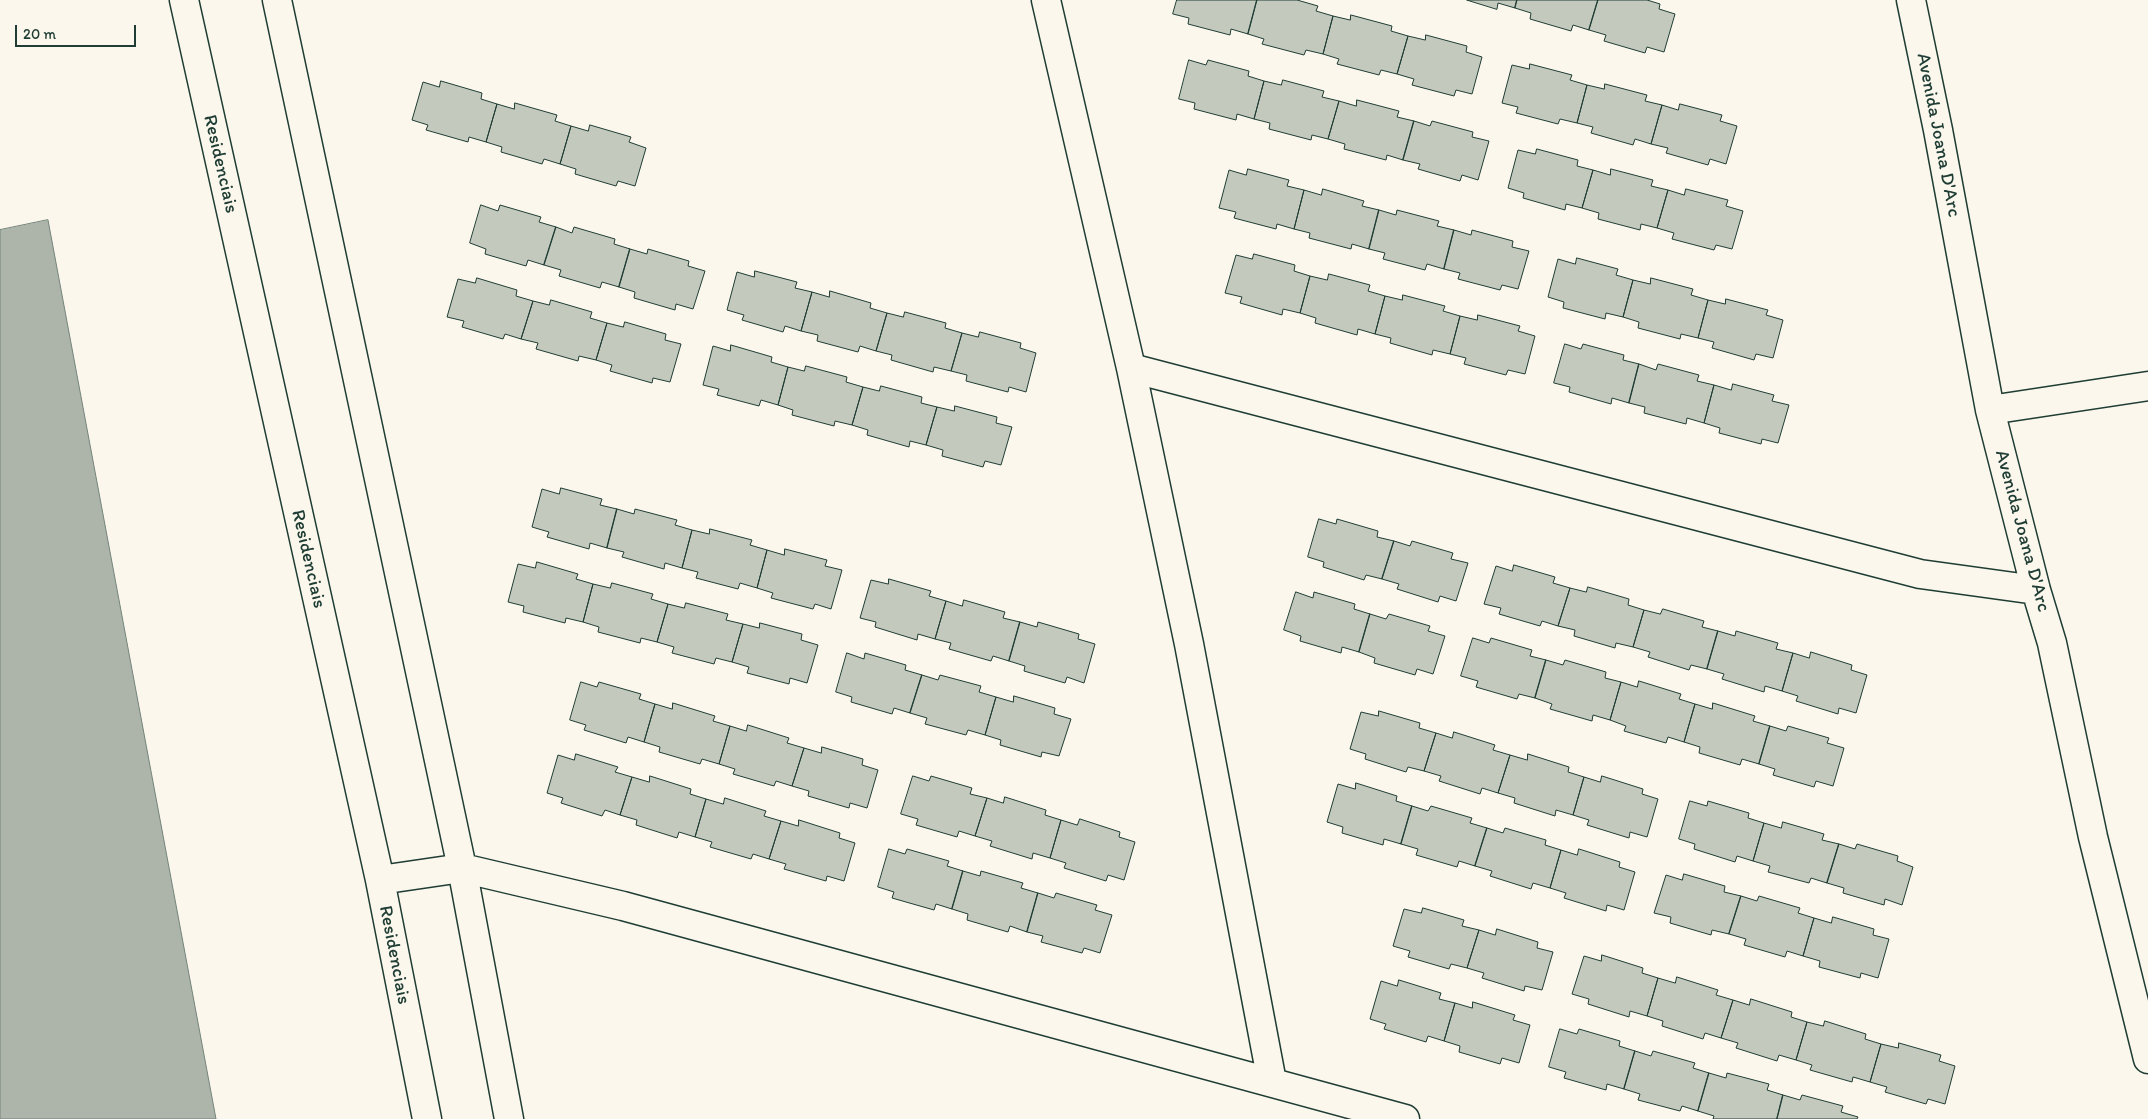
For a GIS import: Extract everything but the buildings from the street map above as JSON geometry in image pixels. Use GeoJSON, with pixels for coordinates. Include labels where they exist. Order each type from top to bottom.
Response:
{"type":"FeatureCollection","features":[{"type":"Feature","properties":{"kind":"street","name":"Residenciais"},"geometry":{"type":"LineString","coordinates":[[184,0],[380,880],[427,1119]]}},
{"type":"Feature","properties":{"kind":"street"},"geometry":{"type":"LineString","coordinates":[[277,0],[462,868],[509,1119]]}},
{"type":"Feature","properties":{"kind":"street"},"geometry":{"type":"LineString","coordinates":[[1046,0],[1131,368],[1190,644],[1272,1082]]}},
{"type":"Feature","properties":{"kind":"street","name":"Avenida Joana D'Arc"},"geometry":{"type":"LineString","coordinates":[[1911,0],[1938,130],[1990,410],[2036,590],[2052,643],[2093,836],[2148,1059]]}},
{"type":"Feature","properties":{"kind":"street"},"geometry":{"type":"LineString","coordinates":[[1131,368],[1920,574],[2036,590]]}},
{"type":"Feature","properties":{"kind":"street"},"geometry":{"type":"LineString","coordinates":[[1990,410],[2148,386]]}},
{"type":"Feature","properties":{"kind":"street"},"geometry":{"type":"LineString","coordinates":[[380,880],[462,868],[623,906],[1405,1119]]}},
{"type":"Feature","properties":{"kind":"shaded area"},"geometry":{"type":"Polygon","coordinates":[[[48,220],[216,1119],[0,1119],[0,230],[48,220]]]}}]}
